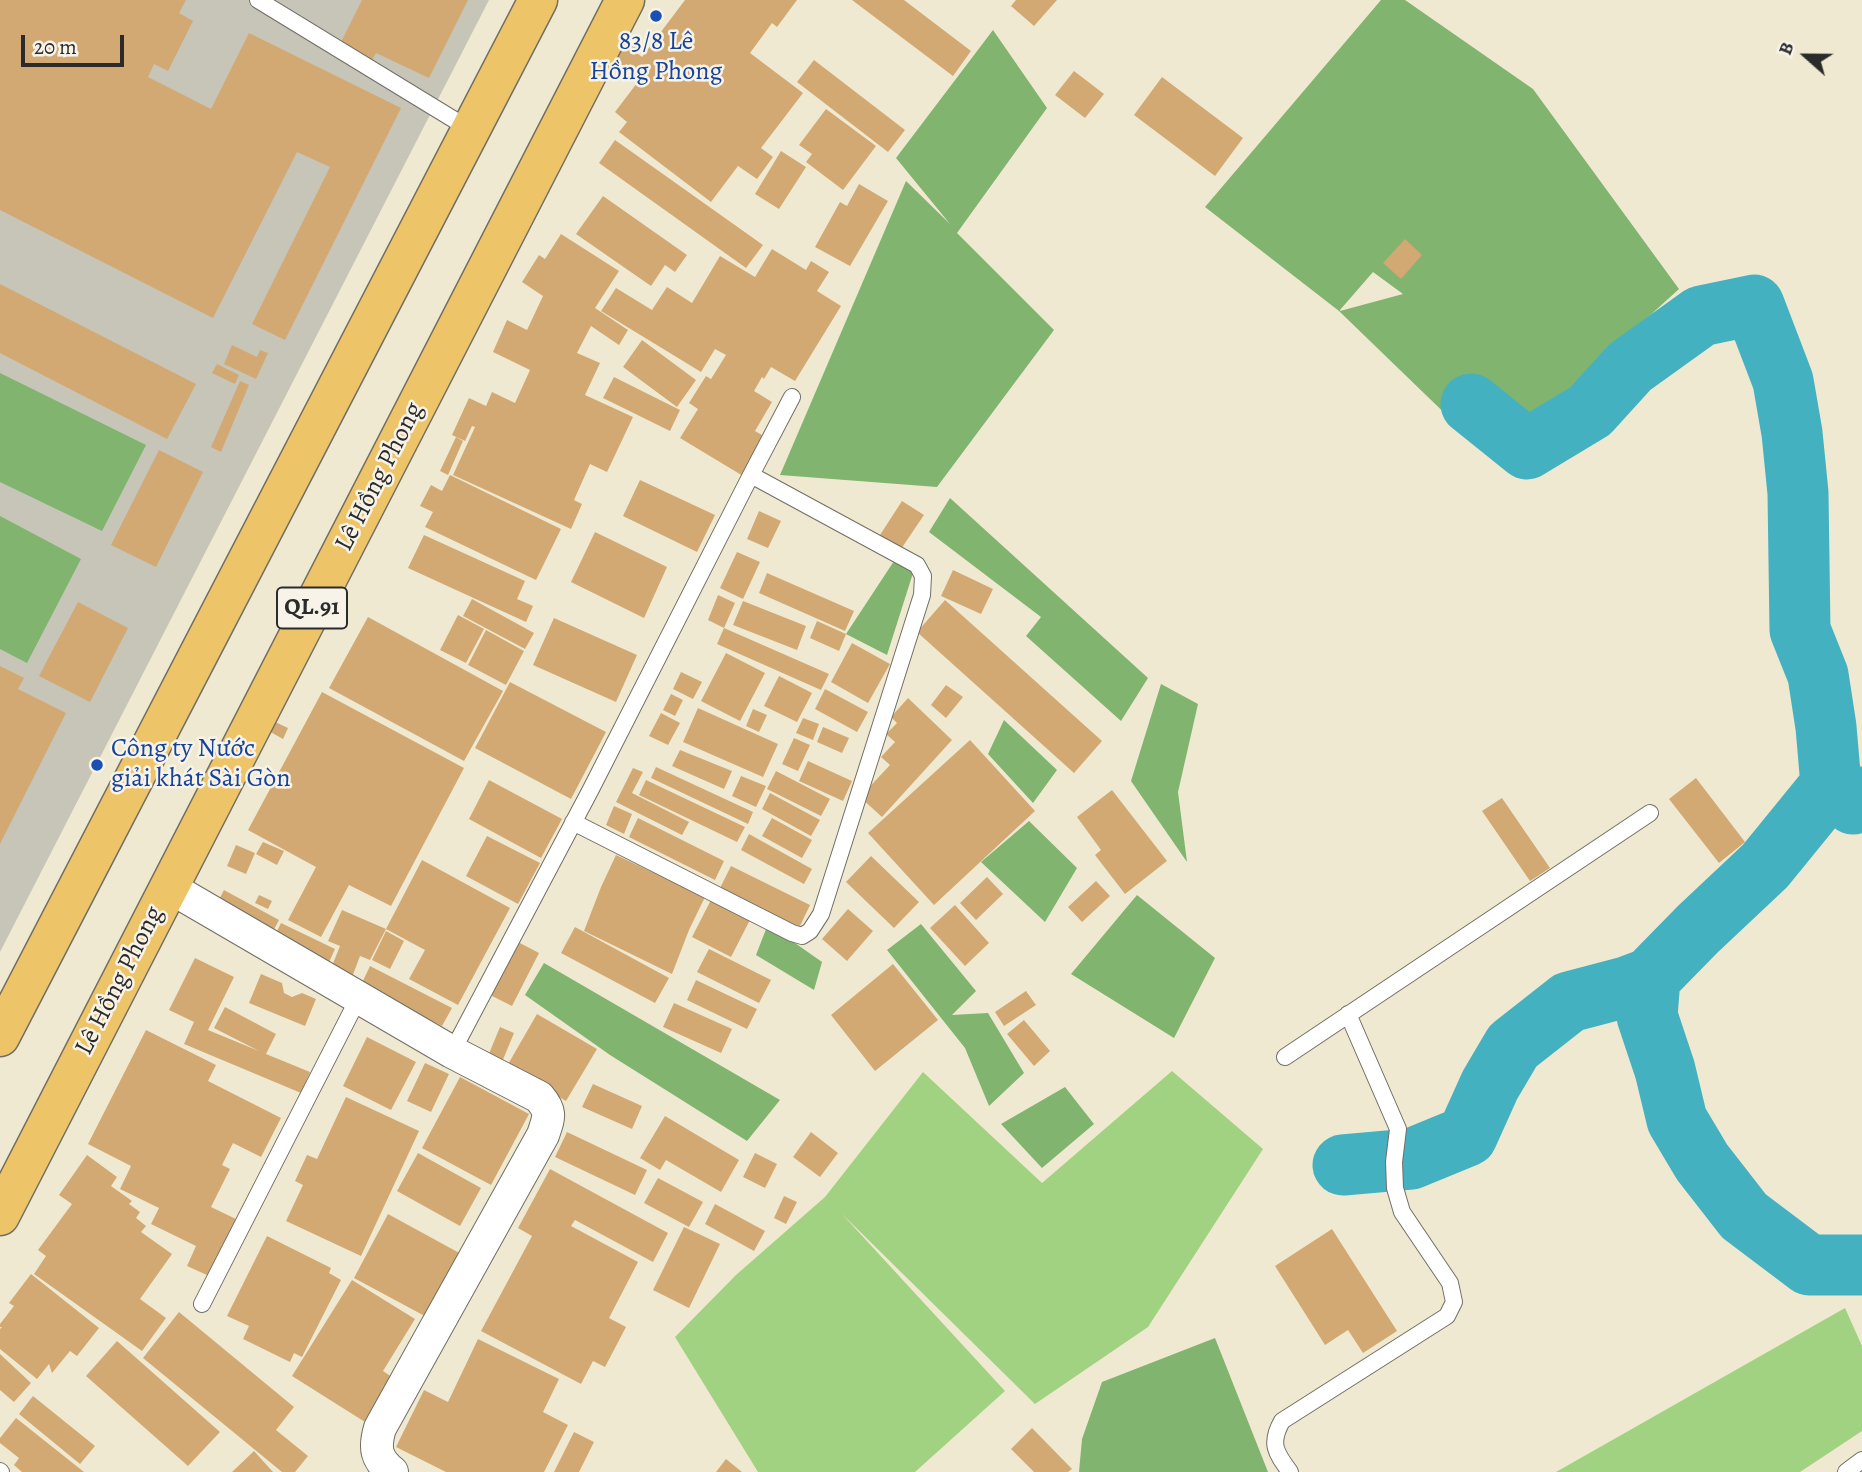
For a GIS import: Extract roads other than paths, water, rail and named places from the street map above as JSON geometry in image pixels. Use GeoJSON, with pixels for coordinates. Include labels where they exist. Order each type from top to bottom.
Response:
{"type":"FeatureCollection","features":[{"type":"Feature","properties":{"kind":"highway","name":"QL.91"},"geometry":{"type":"LineString","coordinates":[[4,1021],[538,0]]}},
{"type":"Feature","properties":{"kind":"highway","name":"Lê Hồng Phong"},"geometry":{"type":"LineString","coordinates":[[0,1216],[625,0]]}},
{"type":"Feature","properties":{"kind":"street"},"geometry":{"type":"LineString","coordinates":[[169,887],[358,999],[539,1097],[547,1106],[549,1119],[543,1135],[380,1428],[377,1439],[379,1459],[392,1472]]}},
{"type":"Feature","properties":{"kind":"lane"},"geometry":{"type":"LineString","coordinates":[[258,0],[471,130]]}},
{"type":"Feature","properties":{"kind":"lane"},"geometry":{"type":"LineString","coordinates":[[452,1052],[792,397]]}},
{"type":"Feature","properties":{"kind":"lane"},"geometry":{"type":"LineString","coordinates":[[573,822],[792,933],[802,936],[810,931],[821,914],[922,595],[923,576],[917,565],[751,474]]}},
{"type":"Feature","properties":{"kind":"lane"},"geometry":{"type":"LineString","coordinates":[[1285,1057],[1650,813]]}},
{"type":"Feature","properties":{"kind":"lane"},"geometry":{"type":"LineString","coordinates":[[202,1304],[358,999]]}},
{"type":"Feature","properties":{"kind":"lane"},"geometry":{"type":"LineString","coordinates":[[1290,1472],[1279,1457],[1275,1444],[1276,1433],[1282,1422],[1447,1316],[1454,1302],[1450,1283],[1402,1212],[1395,1188],[1394,1162],[1398,1129],[1348,1014]]}},
{"type":"Feature","properties":{"kind":"lane"},"geometry":{"type":"LineString","coordinates":[[1846,1472],[1862,1460]]}},
{"type":"Feature","properties":{"kind":"waterway"},"geometry":{"type":"LineString","coordinates":[[1471,404],[1527,449],[1590,411],[1630,367],[1701,316],[1754,305],[1783,381],[1792,433],[1798,493],[1800,630],[1818,675],[1831,785],[1853,804],[1862,797]]}},
{"type":"Feature","properties":{"kind":"waterway"},"geometry":{"type":"LineString","coordinates":[[1831,785],[1765,866],[1650,978],[1647,1016],[1665,1070],[1677,1120],[1702,1162],[1744,1216],[1809,1265],[1862,1265]]}},
{"type":"Feature","properties":{"kind":"waterway"},"geometry":{"type":"LineString","coordinates":[[1343,1165],[1411,1159],[1467,1136],[1490,1085],[1513,1046],[1569,1002],[1650,978]]}},
{"type":"Feature","properties":{"kind":"place","name":"83/8 Lê Hồng Phong"},"geometry":{"type":"Point","coordinates":[656,16]}},
{"type":"Feature","properties":{"kind":"place","name":"Công ty Nước giải khát Sài Gòn"},"geometry":{"type":"Point","coordinates":[97,765]}}]}
